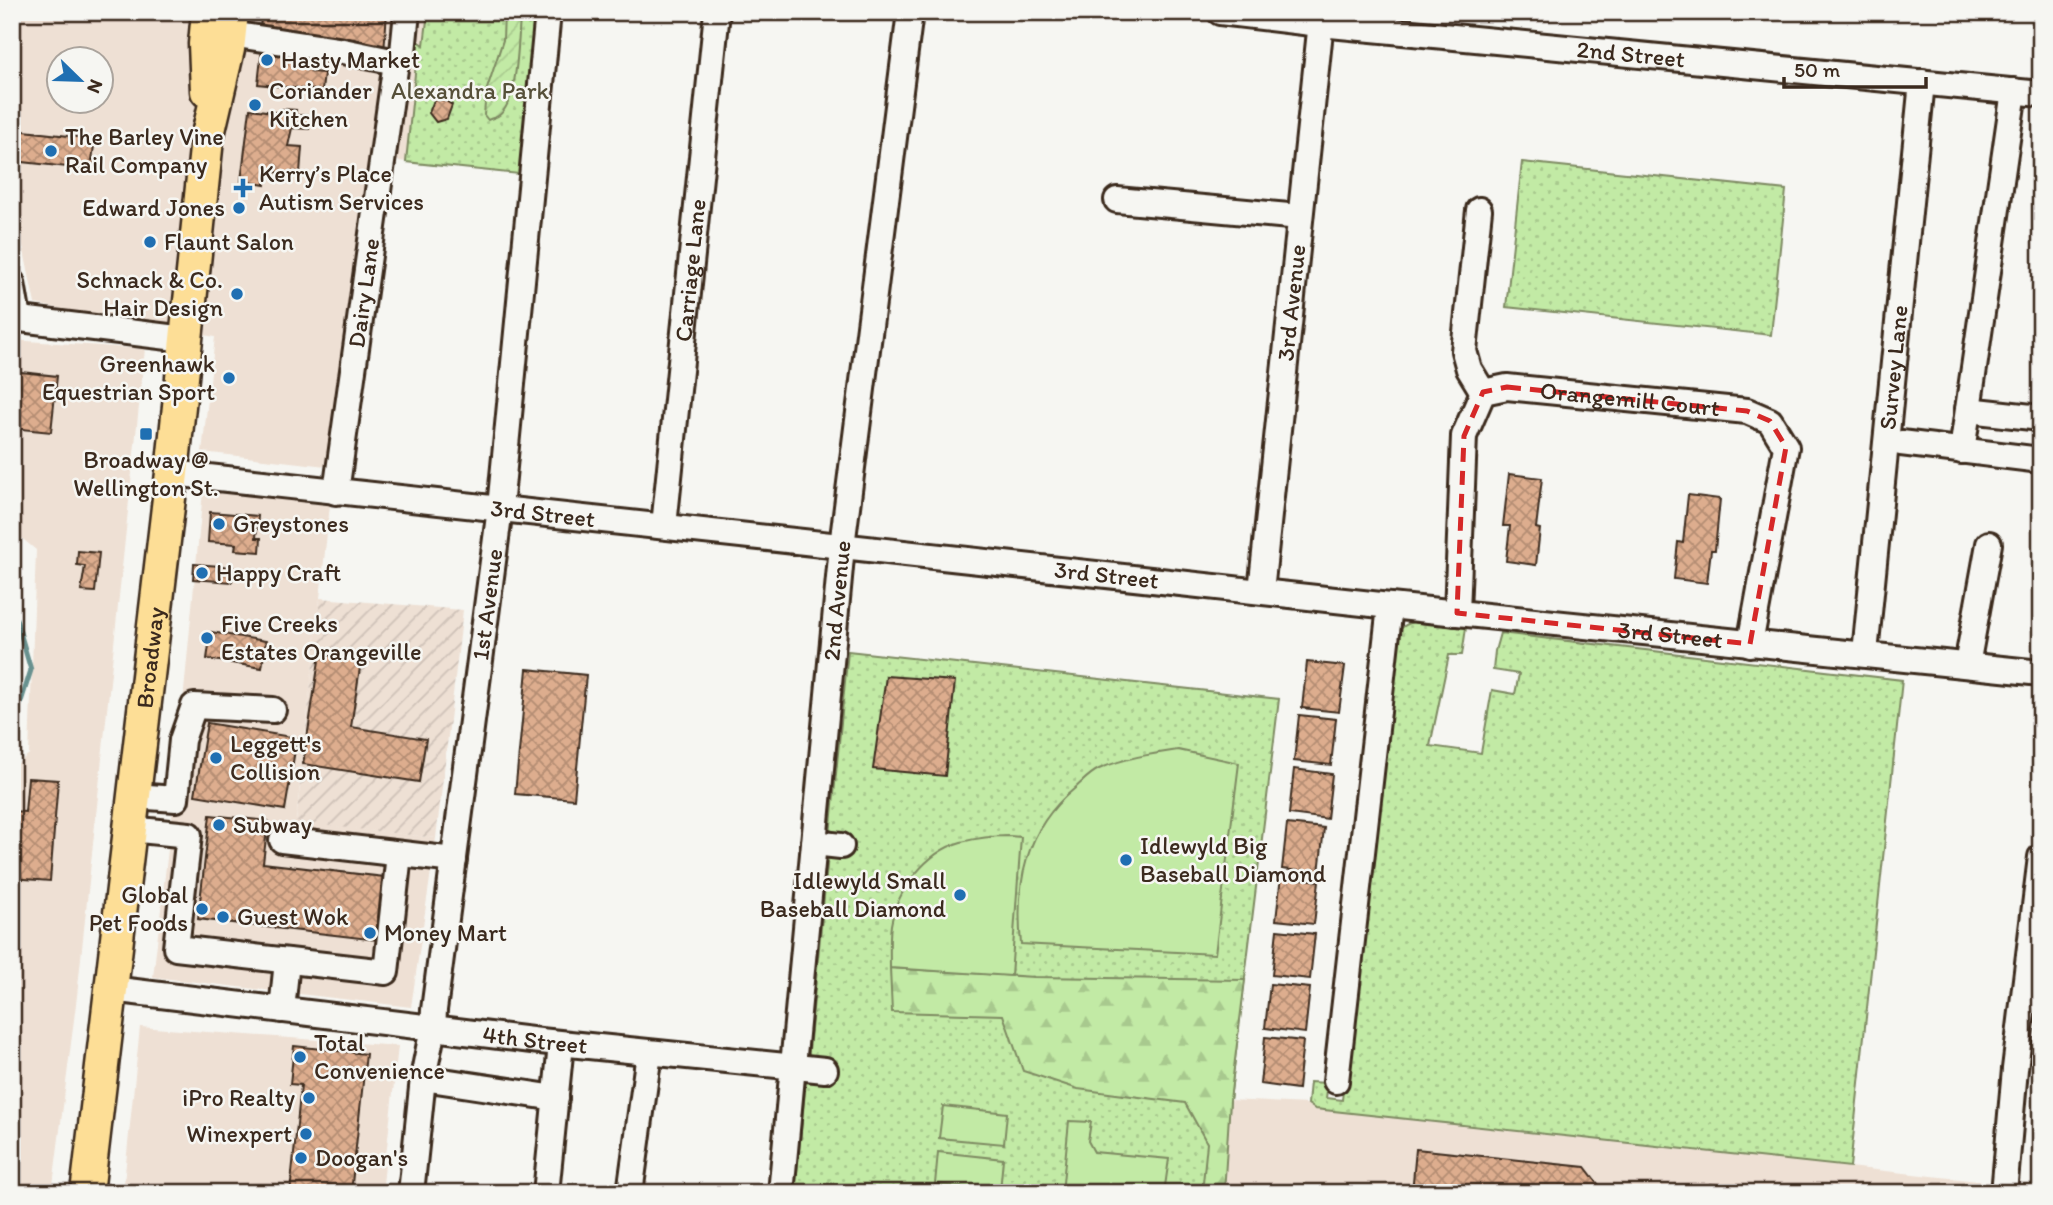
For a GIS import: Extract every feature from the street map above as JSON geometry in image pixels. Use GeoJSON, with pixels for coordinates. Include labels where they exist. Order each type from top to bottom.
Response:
{"type":"FeatureCollection","features":[{"type":"Feature","properties":{"kind":"main road","name":"Broadway"},"geometry":{"type":"LineString","coordinates":[[208,12],[205,44],[209,123]]}},
{"type":"Feature","properties":{"kind":"main road","name":"Broadway"},"geometry":{"type":"LineString","coordinates":[[87,1193],[172,473],[209,123],[231,23]]}},
{"type":"Feature","properties":{"kind":"street","name":"Dairy Lane"},"geometry":{"type":"LineString","coordinates":[[336,492],[396,62],[403,52],[407,12]]}},
{"type":"Feature","properties":{"kind":"street","name":"1st Avenue"},"geometry":{"type":"LineString","coordinates":[[411,1193],[423,1078],[433,1028],[500,508],[548,12]]}},
{"type":"Feature","properties":{"kind":"street","name":"Carriage Lane"},"geometry":{"type":"LineString","coordinates":[[664,526],[717,12]]}},
{"type":"Feature","properties":{"kind":"street","name":"2nd Avenue"},"geometry":{"type":"LineString","coordinates":[[781,1193],[842,546],[910,12]]}},
{"type":"Feature","properties":{"kind":"street","name":"2nd Street"},"geometry":{"type":"LineString","coordinates":[[1220,12],[1321,18],[2041,94]]}},
{"type":"Feature","properties":{"kind":"street","name":"3rd Avenue"},"geometry":{"type":"LineString","coordinates":[[1261,591],[1321,18]]}},
{"type":"Feature","properties":{"kind":"street"},"geometry":{"type":"LineString","coordinates":[[231,23],[396,62]]}},
{"type":"Feature","properties":{"kind":"street","name":"Survey Lane"},"geometry":{"type":"LineString","coordinates":[[1865,653],[1922,82]]}},
{"type":"Feature","properties":{"kind":"street"},"geometry":{"type":"LineString","coordinates":[[1962,451],[2014,91]]}},
{"type":"Feature","properties":{"kind":"street"},"geometry":{"type":"LineString","coordinates":[[1117,200],[1300,217]]}},
{"type":"Feature","properties":{"kind":"street"},"geometry":{"type":"LineString","coordinates":[[1458,613],[1464,436],[1483,392],[1469,369],[1464,351],[1479,210]]}},
{"type":"Feature","properties":{"kind":"street"},"geometry":{"type":"LineString","coordinates":[[12,283],[15,318],[186,339]]}},
{"type":"Feature","properties":{"kind":"street","name":"Orangemill Court"},"geometry":{"type":"LineString","coordinates":[[1483,392],[1507,387],[1747,411],[1770,421],[1786,447],[1750,644]]}},
{"type":"Feature","properties":{"kind":"street"},"geometry":{"type":"LineString","coordinates":[[1968,410],[2041,418]]}},
{"type":"Feature","properties":{"kind":"street"},"geometry":{"type":"LineString","coordinates":[[1901,443],[2041,460]]}},
{"type":"Feature","properties":{"kind":"street","name":"3rd Street"},"geometry":{"type":"LineString","coordinates":[[172,473],[1390,606],[2041,673]]}},
{"type":"Feature","properties":{"kind":"street"},"geometry":{"type":"LineString","coordinates":[[1967,665],[1989,544]]}},
{"type":"Feature","properties":{"kind":"street"},"geometry":{"type":"LineString","coordinates":[[1336,1081],[1390,606]]}},
{"type":"Feature","properties":{"kind":"street"},"geometry":{"type":"LineString","coordinates":[[134,796],[176,799],[182,740],[194,706],[273,710]]}},
{"type":"Feature","properties":{"kind":"street"},"geometry":{"type":"LineString","coordinates":[[141,737],[182,740]]}},
{"type":"Feature","properties":{"kind":"street"},"geometry":{"type":"LineString","coordinates":[[130,829],[189,835],[176,948],[386,972],[399,853]]}},
{"type":"Feature","properties":{"kind":"street"},"geometry":{"type":"LineString","coordinates":[[282,840],[454,860]]}},
{"type":"Feature","properties":{"kind":"street"},"geometry":{"type":"LineString","coordinates":[[814,843],[841,846]]}},
{"type":"Feature","properties":{"kind":"street"},"geometry":{"type":"LineString","coordinates":[[2004,1193],[2029,1043],[2041,857]]}},
{"type":"Feature","properties":{"kind":"street"},"geometry":{"type":"LineString","coordinates":[[282,1010],[287,961]]}},
{"type":"Feature","properties":{"kind":"street","name":"4th Street"},"geometry":{"type":"LineString","coordinates":[[111,989],[561,1044],[825,1070]]}},
{"type":"Feature","properties":{"kind":"street"},"geometry":{"type":"LineString","coordinates":[[546,1193],[561,1044]]}},
{"type":"Feature","properties":{"kind":"street"},"geometry":{"type":"LineString","coordinates":[[630,1193],[649,1053]]}},
{"type":"Feature","properties":{"kind":"street"},"geometry":{"type":"LineString","coordinates":[[423,1078],[556,1098]]}},
{"type":"Feature","properties":{"kind":"highlighted area"},"geometry":{"type":"Polygon","coordinates":[[[1507,387],[1747,411],[1770,421],[1786,447],[1750,644],[1457,613],[1464,436],[1483,392],[1507,387]]]}},
{"type":"Feature","properties":{"kind":"shaded area"},"geometry":{"type":"Polygon","coordinates":[[[12,12],[428,12],[424,46],[412,37],[407,63],[416,64],[406,162],[375,157],[335,467],[202,452],[215,337],[35,304],[12,193],[12,12]]]}},
{"type":"Feature","properties":{"kind":"shaded area"},"geometry":{"type":"Polygon","coordinates":[[[12,340],[145,349],[77,996],[52,1193],[12,1193],[12,768],[29,754],[36,550],[12,530],[12,340]]]}},
{"type":"Feature","properties":{"kind":"shaded area"},"geometry":{"type":"Polygon","coordinates":[[[203,491],[330,505],[296,821],[436,838],[411,1007],[153,977],[173,807],[203,491]]]}},
{"type":"Feature","properties":{"kind":"shaded area"},"geometry":{"type":"Polygon","coordinates":[[[320,598],[463,610],[436,838],[296,822],[320,598]]]}},
{"type":"Feature","properties":{"kind":"shaded area"},"geometry":{"type":"Polygon","coordinates":[[[140,1027],[398,1046],[382,1193],[123,1193],[140,1027]]]}},
{"type":"Feature","properties":{"kind":"shaded area"},"geometry":{"type":"Polygon","coordinates":[[[1230,1100],[1308,1104],[1315,1109],[1987,1182],[2033,1193],[1222,1193],[1230,1100]]]}},
{"type":"Feature","properties":{"kind":"green space","name":"Alexandra Park"},"geometry":{"type":"Polygon","coordinates":[[[428,12],[535,12],[519,174],[406,162],[416,64],[406,63],[411,36],[424,45],[428,12]]]}},
{"type":"Feature","properties":{"kind":"green space"},"geometry":{"type":"Polygon","coordinates":[[[504,12],[519,12],[516,71],[505,109],[488,120],[484,115],[486,92],[503,40],[504,12]]]}},
{"type":"Feature","properties":{"kind":"green space"},"geometry":{"type":"Polygon","coordinates":[[[1522,162],[1786,190],[1771,335],[1506,307],[1522,162]]]}},
{"type":"Feature","properties":{"kind":"green space"},"geometry":{"type":"Polygon","coordinates":[[[1413,622],[1466,628],[1462,655],[1449,655],[1430,746],[1481,753],[1492,690],[1515,694],[1519,674],[1493,670],[1500,633],[1902,680],[1850,1167],[1315,1109],[1308,1104],[1310,1082],[1328,1083],[1326,1098],[1342,1100],[1394,642],[1400,629],[1413,622]]]}},
{"type":"Feature","properties":{"kind":"green space"},"geometry":{"type":"Polygon","coordinates":[[[848,651],[1279,699],[1230,1100],[1222,1193],[795,1193],[848,651]]]}},
{"type":"Feature","properties":{"kind":"green space","name":"Idlewyld Big Baseball Diamond"},"geometry":{"type":"Polygon","coordinates":[[[1178,750],[1239,763],[1215,954],[1021,944],[1020,900],[1027,859],[1044,822],[1057,805],[1099,769],[1128,759],[1178,750]]]}},
{"type":"Feature","properties":{"kind":"green space","name":"Idlewyld Small Baseball Diamond"},"geometry":{"type":"Polygon","coordinates":[[[1021,837],[1011,976],[890,968],[890,930],[894,912],[915,874],[936,854],[948,847],[973,839],[1021,837]]]}},
{"type":"Feature","properties":{"kind":"green space"},"geometry":{"type":"Polygon","coordinates":[[[890,968],[1034,977],[1245,980],[1230,1100],[1224,1193],[1202,1193],[1207,1143],[1185,1103],[1078,1089],[1023,1071],[1003,1015],[892,1012],[890,968]]]}},
{"type":"Feature","properties":{"kind":"green space"},"geometry":{"type":"Polygon","coordinates":[[[943,1106],[1007,1113],[1004,1144],[939,1138],[943,1106]]]}},
{"type":"Feature","properties":{"kind":"green space"},"geometry":{"type":"Polygon","coordinates":[[[1069,1121],[1091,1122],[1088,1141],[1094,1152],[1169,1159],[1164,1193],[1111,1193],[1111,1189],[1094,1186],[1085,1193],[1062,1193],[1069,1121]]]}},
{"type":"Feature","properties":{"kind":"green space"},"geometry":{"type":"Polygon","coordinates":[[[938,1152],[1003,1159],[1000,1191],[935,1184],[938,1152]]]}},
{"type":"Feature","properties":{"kind":"building"},"geometry":{"type":"Polygon","coordinates":[[[262,12],[387,12],[384,52],[340,46],[341,38],[326,36],[324,39],[269,31],[270,27],[260,26],[262,12]]]}},
{"type":"Feature","properties":{"kind":"building"},"geometry":{"type":"Polygon","coordinates":[[[262,49],[312,55],[311,72],[324,73],[322,91],[258,84],[262,49]]]}},
{"type":"Feature","properties":{"kind":"building"},"geometry":{"type":"Polygon","coordinates":[[[434,100],[444,100],[452,105],[447,119],[436,122],[429,113],[434,100]]]}},
{"type":"Feature","properties":{"kind":"building"},"geometry":{"type":"Polygon","coordinates":[[[250,109],[282,113],[282,109],[296,110],[295,115],[311,116],[309,129],[292,128],[288,146],[302,147],[300,173],[266,172],[265,185],[241,181],[250,109]]]}},
{"type":"Feature","properties":{"kind":"building"},"geometry":{"type":"Polygon","coordinates":[[[12,131],[95,139],[92,160],[95,160],[94,170],[14,161],[12,131]]]}},
{"type":"Feature","properties":{"kind":"building"},"geometry":{"type":"Polygon","coordinates":[[[12,371],[57,376],[51,432],[12,428],[12,371]]]}},
{"type":"Feature","properties":{"kind":"building"},"geometry":{"type":"Polygon","coordinates":[[[1509,474],[1542,478],[1536,528],[1540,529],[1536,565],[1506,561],[1510,526],[1503,526],[1509,474]]]}},
{"type":"Feature","properties":{"kind":"building"},"geometry":{"type":"Polygon","coordinates":[[[1688,495],[1720,499],[1715,550],[1711,550],[1707,583],[1674,579],[1678,542],[1683,543],[1688,495]]]}},
{"type":"Feature","properties":{"kind":"building"},"geometry":{"type":"Polygon","coordinates":[[[210,512],[258,516],[256,538],[261,538],[260,552],[235,550],[236,544],[208,542],[210,512]]]}},
{"type":"Feature","properties":{"kind":"building"},"geometry":{"type":"Polygon","coordinates":[[[78,551],[99,553],[95,592],[81,591],[85,566],[77,565],[78,551]]]}},
{"type":"Feature","properties":{"kind":"building"},"geometry":{"type":"Polygon","coordinates":[[[194,564],[233,567],[232,582],[193,579],[194,564]]]}},
{"type":"Feature","properties":{"kind":"building"},"geometry":{"type":"Polygon","coordinates":[[[211,632],[266,641],[262,668],[207,659],[211,632]]]}},
{"type":"Feature","properties":{"kind":"building"},"geometry":{"type":"Polygon","coordinates":[[[320,654],[361,661],[351,727],[426,739],[419,782],[303,764],[320,654]]]}},
{"type":"Feature","properties":{"kind":"building"},"geometry":{"type":"Polygon","coordinates":[[[1307,662],[1345,666],[1339,712],[1302,708],[1307,662]]]}},
{"type":"Feature","properties":{"kind":"building"},"geometry":{"type":"Polygon","coordinates":[[[527,669],[586,675],[574,799],[515,794],[527,669]]]}},
{"type":"Feature","properties":{"kind":"building"},"geometry":{"type":"Polygon","coordinates":[[[886,676],[955,681],[945,776],[873,769],[886,676]]]}},
{"type":"Feature","properties":{"kind":"building"},"geometry":{"type":"Polygon","coordinates":[[[1299,715],[1336,719],[1331,765],[1294,761],[1299,715]]]}},
{"type":"Feature","properties":{"kind":"building"},"geometry":{"type":"Polygon","coordinates":[[[207,723],[297,738],[285,810],[195,795],[207,723]]]}},
{"type":"Feature","properties":{"kind":"building"},"geometry":{"type":"Polygon","coordinates":[[[1294,769],[1332,774],[1327,819],[1289,814],[1294,769]]]}},
{"type":"Feature","properties":{"kind":"building"},"geometry":{"type":"Polygon","coordinates":[[[28,778],[58,780],[50,881],[12,878],[12,811],[25,812],[28,778]]]}},
{"type":"Feature","properties":{"kind":"building"},"geometry":{"type":"Polygon","coordinates":[[[210,815],[268,821],[263,863],[384,877],[377,940],[198,919],[210,815]]]}},
{"type":"Feature","properties":{"kind":"building"},"geometry":{"type":"Polygon","coordinates":[[[1287,824],[1324,828],[1319,873],[1282,869],[1287,824]]]}},
{"type":"Feature","properties":{"kind":"building"},"geometry":{"type":"Polygon","coordinates":[[[1281,876],[1319,881],[1314,924],[1276,920],[1281,876]]]}},
{"type":"Feature","properties":{"kind":"building"},"geometry":{"type":"Polygon","coordinates":[[[1277,930],[1315,934],[1310,979],[1272,975],[1277,930]]]}},
{"type":"Feature","properties":{"kind":"building"},"geometry":{"type":"Polygon","coordinates":[[[1270,984],[1310,988],[1305,1033],[1265,1028],[1270,984]]]}},
{"type":"Feature","properties":{"kind":"building"},"geometry":{"type":"Polygon","coordinates":[[[1265,1037],[1303,1041],[1298,1089],[1260,1084],[1265,1037]]]}},
{"type":"Feature","properties":{"kind":"building"},"geometry":{"type":"Polygon","coordinates":[[[294,1046],[366,1054],[351,1193],[290,1193],[301,1085],[290,1084],[294,1046]]]}},
{"type":"Feature","properties":{"kind":"building"},"geometry":{"type":"Polygon","coordinates":[[[1416,1149],[1585,1167],[1605,1193],[1412,1193],[1416,1149]]]}},
{"type":"Feature","properties":{"kind":"building"},"geometry":{"type":"Polygon","coordinates":[[[1710,1184],[1779,1193],[1709,1193],[1710,1184]]]}},
{"type":"Feature","properties":{"kind":"waterway"},"geometry":{"type":"LineString","coordinates":[[12,605],[31,670],[12,730]]}},
{"type":"Feature","properties":{"kind":"place","name":"Hasty Market"},"geometry":{"type":"Point","coordinates":[267,60]}},
{"type":"Feature","properties":{"kind":"place","name":"Coriander Kitchen"},"geometry":{"type":"Point","coordinates":[255,105]}},
{"type":"Feature","properties":{"kind":"place","name":"The Barley Vine Rail Company"},"geometry":{"type":"Point","coordinates":[51,151]}},
{"type":"Feature","properties":{"kind":"place","name":"Kerry’s Place Autism Services"},"geometry":{"type":"Point","coordinates":[243,188]}},
{"type":"Feature","properties":{"kind":"place","name":"Edward Jones"},"geometry":{"type":"Point","coordinates":[239,208]}},
{"type":"Feature","properties":{"kind":"place","name":"Flaunt Salon"},"geometry":{"type":"Point","coordinates":[150,242]}},
{"type":"Feature","properties":{"kind":"place","name":"Schnack & Co. Hair Design"},"geometry":{"type":"Point","coordinates":[237,294]}},
{"type":"Feature","properties":{"kind":"place","name":"Greenhawk Equestrian Sport"},"geometry":{"type":"Point","coordinates":[229,378]}},
{"type":"Feature","properties":{"kind":"place","name":"Broadway @ Wellington St."},"geometry":{"type":"Point","coordinates":[146,434]}},
{"type":"Feature","properties":{"kind":"place","name":"Greystones"},"geometry":{"type":"Point","coordinates":[219,524]}},
{"type":"Feature","properties":{"kind":"place","name":"Happy Craft"},"geometry":{"type":"Point","coordinates":[202,573]}},
{"type":"Feature","properties":{"kind":"place","name":"Five Creeks Estates Orangeville"},"geometry":{"type":"Point","coordinates":[207,638]}},
{"type":"Feature","properties":{"kind":"place","name":"Leggett's Collision"},"geometry":{"type":"Point","coordinates":[216,758]}},
{"type":"Feature","properties":{"kind":"place","name":"Subway"},"geometry":{"type":"Point","coordinates":[219,825]}},
{"type":"Feature","properties":{"kind":"place","name":"Idlewyld Big Baseball Diamond"},"geometry":{"type":"Point","coordinates":[1126,860]}},
{"type":"Feature","properties":{"kind":"place","name":"Idlewyld Small Baseball Diamond"},"geometry":{"type":"Point","coordinates":[960,895]}},
{"type":"Feature","properties":{"kind":"place","name":"Global Pet Foods"},"geometry":{"type":"Point","coordinates":[202,909]}},
{"type":"Feature","properties":{"kind":"place","name":"Guest Wok"},"geometry":{"type":"Point","coordinates":[223,917]}},
{"type":"Feature","properties":{"kind":"place","name":"Money Mart"},"geometry":{"type":"Point","coordinates":[370,933]}},
{"type":"Feature","properties":{"kind":"place","name":"Total Convenience"},"geometry":{"type":"Point","coordinates":[300,1057]}},
{"type":"Feature","properties":{"kind":"place","name":"iPro Realty"},"geometry":{"type":"Point","coordinates":[309,1098]}},
{"type":"Feature","properties":{"kind":"place","name":"Winexpert"},"geometry":{"type":"Point","coordinates":[306,1134]}},
{"type":"Feature","properties":{"kind":"place","name":"Doogan's"},"geometry":{"type":"Point","coordinates":[301,1158]}}]}
